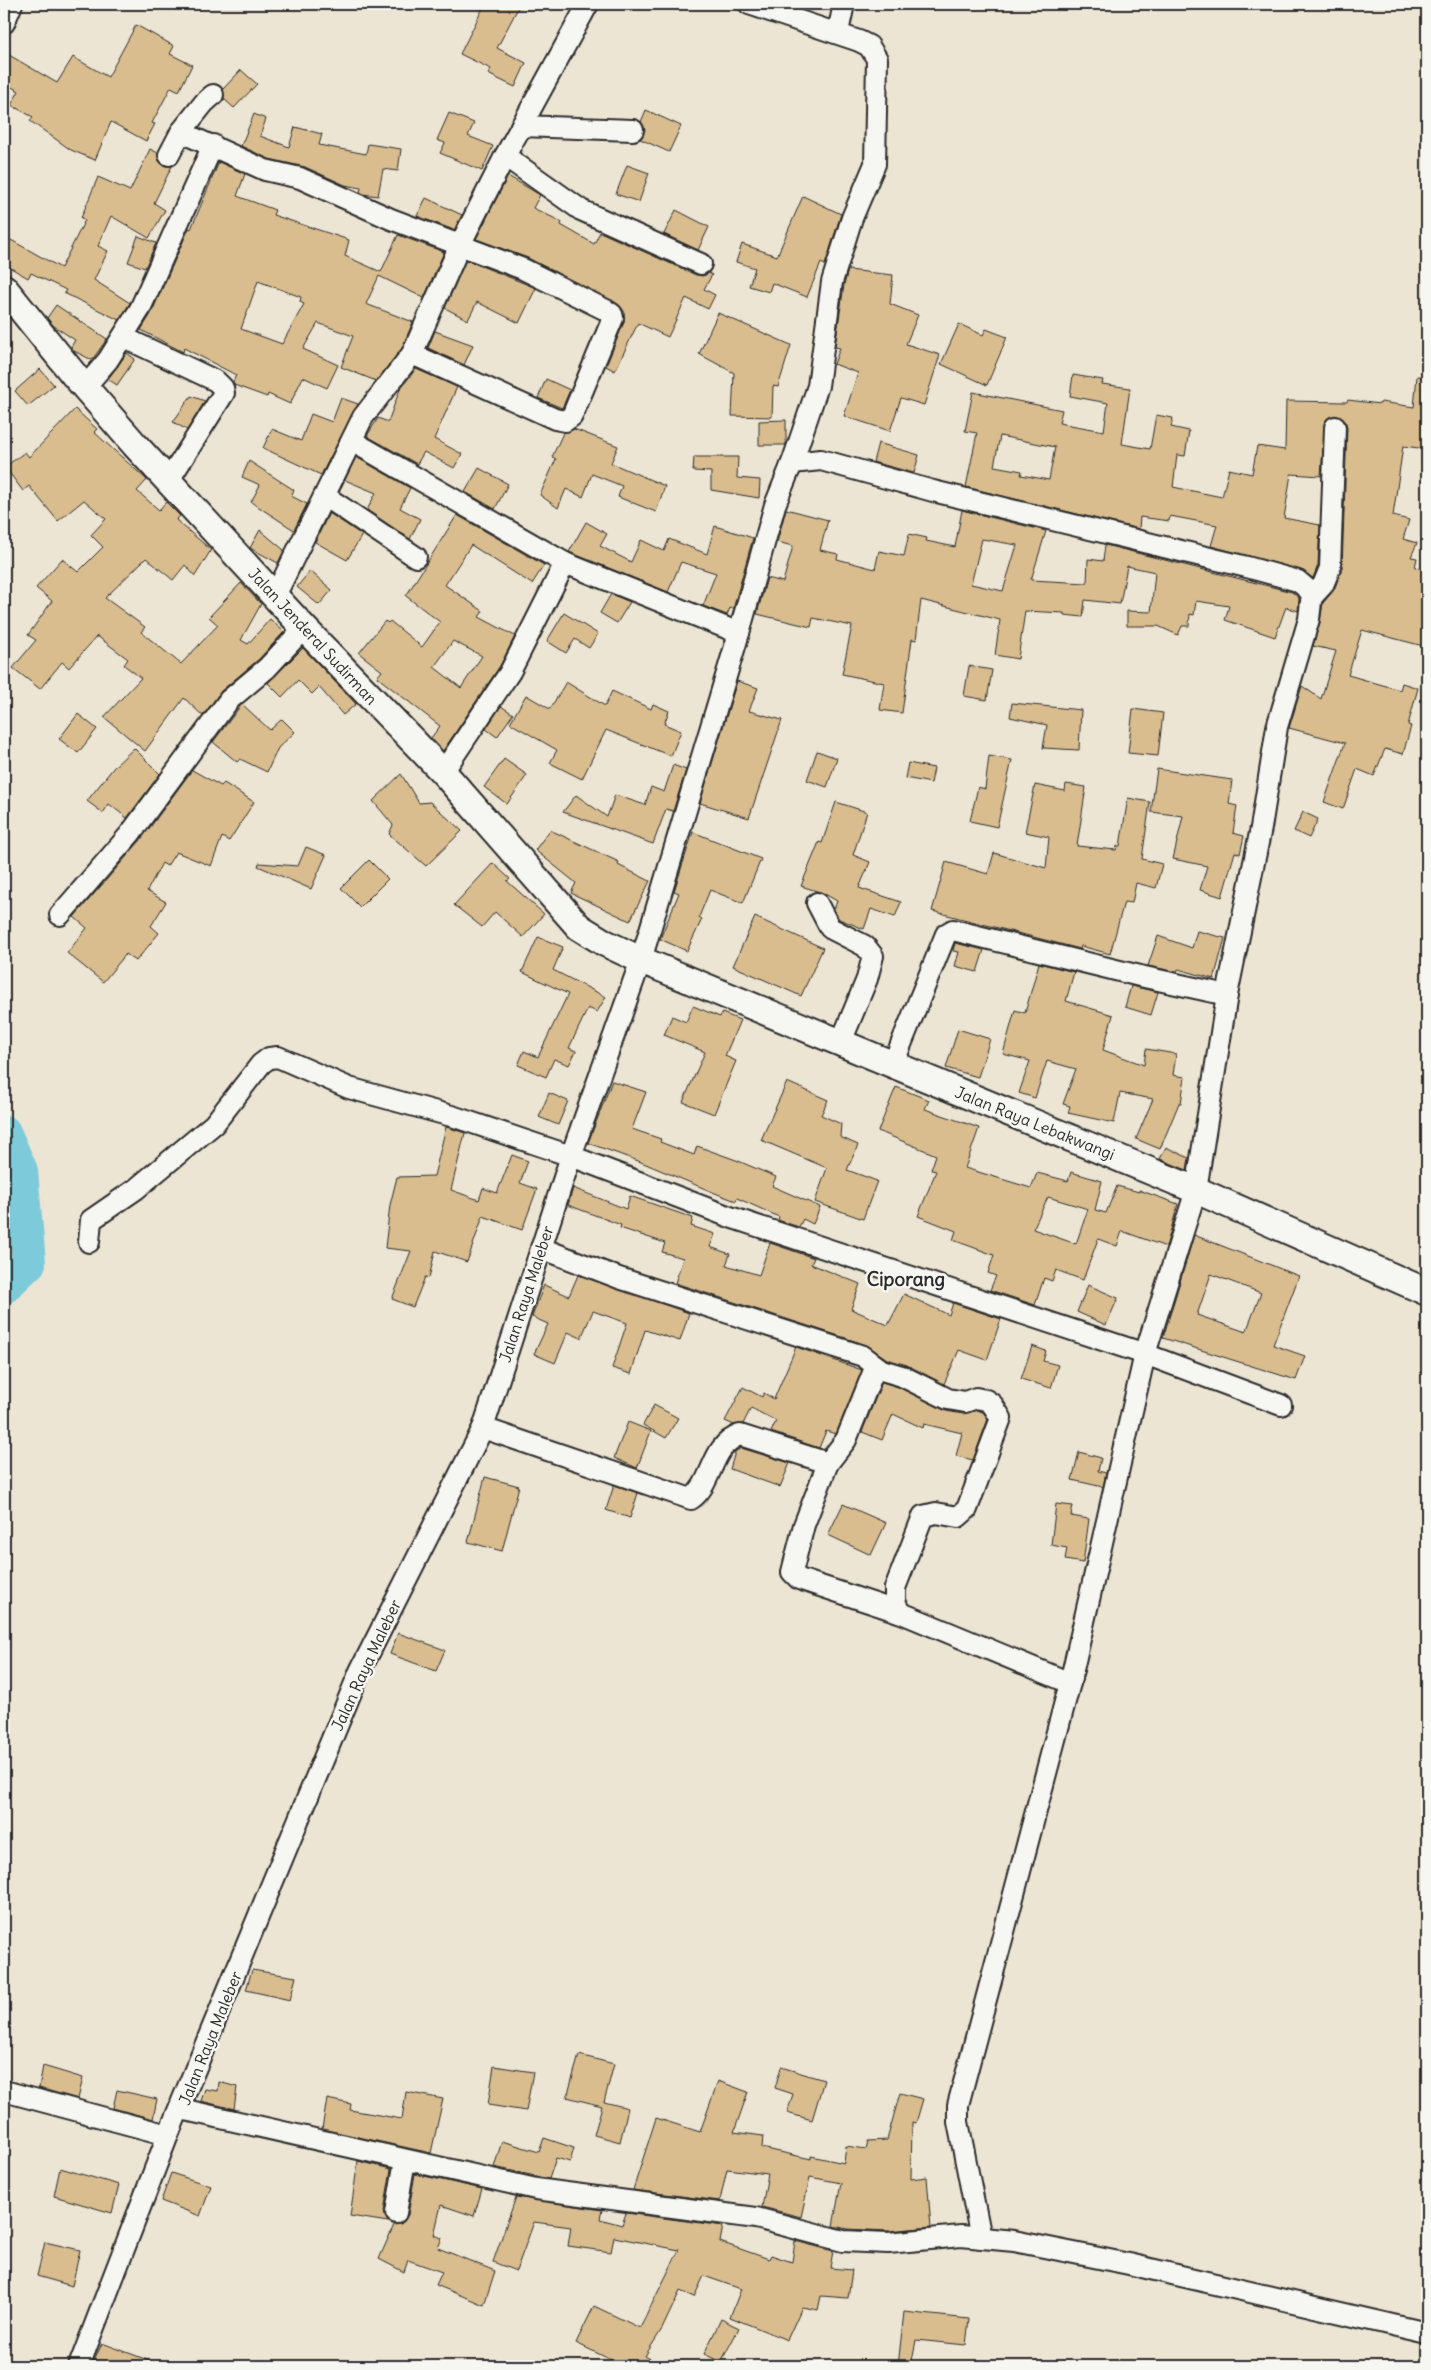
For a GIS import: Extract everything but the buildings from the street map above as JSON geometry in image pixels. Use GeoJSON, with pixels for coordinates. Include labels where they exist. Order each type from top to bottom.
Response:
{"type":"FeatureCollection","features":[{"type":"Feature","properties":{"kind":"main road","name":"Jalan Jenderal Sudirman"},"geometry":{"type":"LineString","coordinates":[[4,288],[85,388],[304,628],[443,772],[579,927],[605,943],[641,960]]}},
{"type":"Feature","properties":{"kind":"main road","name":"Jalan Raya Lebakwangi"},"geometry":{"type":"LineString","coordinates":[[641,960],[1196,1190],[1427,1292]]}},
{"type":"Feature","properties":{"kind":"street"},"geometry":{"type":"LineString","coordinates":[[4,23],[12,4]]}},
{"type":"Feature","properties":{"kind":"street"},"geometry":{"type":"LineString","coordinates":[[275,596],[363,418],[412,354],[460,245],[504,156],[588,4]]}},
{"type":"Feature","properties":{"kind":"street","name":"Jalan Raya Maleber"},"geometry":{"type":"LineString","coordinates":[[79,2366],[168,2135],[181,2109],[360,1671],[483,1428],[571,1156],[641,960],[739,633],[775,505],[790,469],[818,386],[832,282],[852,218],[875,164],[877,59],[869,46],[838,32],[807,24],[749,4]]}},
{"type":"Feature","properties":{"kind":"street"},"geometry":{"type":"LineString","coordinates":[[838,32],[844,4]]}},
{"type":"Feature","properties":{"kind":"street"},"geometry":{"type":"LineString","coordinates":[[169,155],[181,132],[204,103],[213,95]]}},
{"type":"Feature","properties":{"kind":"street"},"geometry":{"type":"LineString","coordinates":[[521,126],[634,130]]}},
{"type":"Feature","properties":{"kind":"street"},"geometry":{"type":"LineString","coordinates":[[181,132],[265,170],[300,178],[391,219],[523,269],[612,314],[613,318],[572,416],[566,420],[555,419],[412,354]]}},
{"type":"Feature","properties":{"kind":"street"},"geometry":{"type":"LineString","coordinates":[[85,388],[108,360],[140,309],[213,146]]}},
{"type":"Feature","properties":{"kind":"street"},"geometry":{"type":"LineString","coordinates":[[504,156],[581,210],[701,264]]}},
{"type":"Feature","properties":{"kind":"street"},"geometry":{"type":"LineString","coordinates":[[123,337],[216,381],[223,388],[224,393],[169,480]]}},
{"type":"Feature","properties":{"kind":"street"},"geometry":{"type":"LineString","coordinates":[[1312,597],[1323,585],[1330,568],[1335,427]]}},
{"type":"Feature","properties":{"kind":"street"},"geometry":{"type":"LineString","coordinates":[[352,441],[565,563],[739,633]]}},
{"type":"Feature","properties":{"kind":"street"},"geometry":{"type":"LineString","coordinates":[[790,469],[792,463],[822,460],[933,491],[1298,581],[1312,592],[1309,618],[1277,727],[1261,828],[1228,996],[1196,1190],[1145,1354],[1070,1683],[958,2114],[981,2238]]}},
{"type":"Feature","properties":{"kind":"street"},"geometry":{"type":"LineString","coordinates":[[325,496],[416,557]]}},
{"type":"Feature","properties":{"kind":"street"},"geometry":{"type":"LineString","coordinates":[[443,772],[510,672],[565,563]]}},
{"type":"Feature","properties":{"kind":"street"},"geometry":{"type":"LineString","coordinates":[[60,915],[130,834],[228,700],[267,668],[304,628]]}},
{"type":"Feature","properties":{"kind":"street"},"geometry":{"type":"LineString","coordinates":[[817,904],[830,928],[865,946],[872,956],[867,979],[841,1042]]}},
{"type":"Feature","properties":{"kind":"street"},"geometry":{"type":"LineString","coordinates":[[893,1064],[946,934],[953,930],[1228,996]]}},
{"type":"Feature","properties":{"kind":"street"},"geometry":{"type":"LineString","coordinates":[[89,1242],[91,1220],[136,1189],[214,1124],[261,1064],[269,1058],[278,1057],[349,1088],[455,1117],[571,1156],[730,1217],[1145,1354],[1281,1405]]}},
{"type":"Feature","properties":{"kind":"street"},"geometry":{"type":"LineString","coordinates":[[541,1248],[619,1278],[854,1353],[879,1368],[902,1376],[948,1399],[965,1402],[976,1398],[986,1400],[992,1404],[1000,1418],[967,1509],[958,1516],[936,1513],[923,1516],[895,1588],[895,1600],[899,1612]]}},
{"type":"Feature","properties":{"kind":"street"},"geometry":{"type":"LineString","coordinates":[[879,1368],[875,1368],[846,1440],[828,1463],[804,1525],[792,1572],[799,1578],[899,1612],[1070,1683]]}},
{"type":"Feature","properties":{"kind":"street"},"geometry":{"type":"LineString","coordinates":[[483,1428],[691,1499],[700,1490],[729,1438],[740,1435],[828,1463]]}},
{"type":"Feature","properties":{"kind":"street"},"geometry":{"type":"LineString","coordinates":[[4,2091],[168,2135]]}},
{"type":"Feature","properties":{"kind":"street"},"geometry":{"type":"LineString","coordinates":[[181,2109],[536,2189],[756,2218],[843,2241],[888,2243],[961,2236],[1014,2241],[1129,2264],[1427,2333]]}},
{"type":"Feature","properties":{"kind":"street"},"geometry":{"type":"LineString","coordinates":[[396,2213],[405,2160]]}},
{"type":"Feature","properties":{"kind":"waterway"},"geometry":{"type":"LineString","coordinates":[[4,1132],[21,1171],[29,1263],[4,1287]]}},
{"type":"Feature","properties":{"kind":"district","name":"Ciporang"},"geometry":{"type":"Point","coordinates":[906,1279]}}]}
